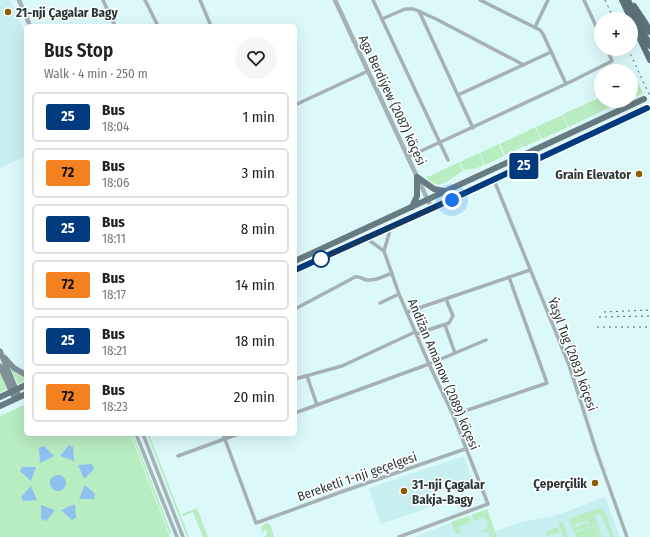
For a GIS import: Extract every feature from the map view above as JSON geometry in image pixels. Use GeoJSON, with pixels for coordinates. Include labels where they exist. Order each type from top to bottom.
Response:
{"type":"FeatureCollection","features":[{"type":"Feature","properties":{"kind":"highway"},"geometry":{"type":"LineString","coordinates":[[622,0],[627,12]]}},
{"type":"Feature","properties":{"kind":"highway"},"geometry":{"type":"LineString","coordinates":[[629,0],[650,32]]}},
{"type":"Feature","properties":{"kind":"highway"},"geometry":{"type":"LineString","coordinates":[[629,0],[650,46]]}},
{"type":"Feature","properties":{"kind":"highway"},"geometry":{"type":"LineString","coordinates":[[638,35],[650,60]]}},
{"type":"Feature","properties":{"kind":"main road"},"geometry":{"type":"LineString","coordinates":[[297,260],[644,99]]}},
{"type":"Feature","properties":{"kind":"main road"},"geometry":{"type":"LineString","coordinates":[[297,269],[432,209],[647,108]]}},
{"type":"Feature","properties":{"kind":"main road"},"geometry":{"type":"LineString","coordinates":[[417,177],[437,191],[446,191]]}},
{"type":"Feature","properties":{"kind":"main road"},"geometry":{"type":"LineString","coordinates":[[412,207],[417,196],[417,177]]}},
{"type":"Feature","properties":{"kind":"main road"},"geometry":{"type":"LineString","coordinates":[[1,353],[14,368],[24,374]]}},
{"type":"Feature","properties":{"kind":"main road"},"geometry":{"type":"LineString","coordinates":[[1,353],[17,398]]}},
{"type":"Feature","properties":{"kind":"main road"},"geometry":{"type":"LineString","coordinates":[[0,366],[14,391]]}},
{"type":"Feature","properties":{"kind":"main road"},"geometry":{"type":"LineString","coordinates":[[0,397],[24,386]]}},
{"type":"Feature","properties":{"kind":"main road"},"geometry":{"type":"LineString","coordinates":[[0,406],[24,395]]}},
{"type":"Feature","properties":{"kind":"street"},"geometry":{"type":"LineString","coordinates":[[19,0],[29,24]]}},
{"type":"Feature","properties":{"kind":"street"},"geometry":{"type":"LineString","coordinates":[[103,0],[114,24]]}},
{"type":"Feature","properties":{"kind":"street"},"geometry":{"type":"LineString","coordinates":[[145,0],[157,24]]}},
{"type":"Feature","properties":{"kind":"street"},"geometry":{"type":"LineString","coordinates":[[200,0],[209,24]]}},
{"type":"Feature","properties":{"kind":"street","name":"Aga Berdiýew (2087) köçesi"},"geometry":{"type":"LineString","coordinates":[[335,0],[432,209]]}},
{"type":"Feature","properties":{"kind":"street"},"geometry":{"type":"LineString","coordinates":[[373,0],[448,160]]}},
{"type":"Feature","properties":{"kind":"street"},"geometry":{"type":"LineString","coordinates":[[480,0],[535,27],[543,34],[566,84]]}},
{"type":"Feature","properties":{"kind":"street"},"geometry":{"type":"LineString","coordinates":[[535,27],[548,0]]}},
{"type":"Feature","properties":{"kind":"street"},"geometry":{"type":"LineString","coordinates":[[584,0],[594,22]]}},
{"type":"Feature","properties":{"kind":"street"},"geometry":{"type":"LineString","coordinates":[[382,19],[407,8],[419,11],[524,65]]}},
{"type":"Feature","properties":{"kind":"street"},"geometry":{"type":"LineString","coordinates":[[419,11],[472,128]]}},
{"type":"Feature","properties":{"kind":"street"},"geometry":{"type":"LineString","coordinates":[[458,95],[551,52]]}},
{"type":"Feature","properties":{"kind":"street"},"geometry":{"type":"LineString","coordinates":[[408,157],[566,84],[612,61],[610,56]]}},
{"type":"Feature","properties":{"kind":"street"},"geometry":{"type":"LineString","coordinates":[[297,104],[368,72]]}},
{"type":"Feature","properties":{"kind":"street","name":"Ýaşyl Tug (2083) köçesi"},"geometry":{"type":"LineString","coordinates":[[494,180],[569,365],[596,450],[627,537]]}},
{"type":"Feature","properties":{"kind":"street"},"geometry":{"type":"LineString","coordinates":[[366,238],[384,251],[391,227]]}},
{"type":"Feature","properties":{"kind":"street","name":"Andižan Amanow (2089) köçesi"},"geometry":{"type":"LineString","coordinates":[[384,251],[399,294],[452,415],[488,504],[399,537]]}},
{"type":"Feature","properties":{"kind":"street"},"geometry":{"type":"LineString","coordinates":[[407,312],[530,270]]}},
{"type":"Feature","properties":{"kind":"street"},"geometry":{"type":"LineString","coordinates":[[297,308],[355,278],[359,277],[368,280],[375,280],[392,273]]}},
{"type":"Feature","properties":{"kind":"street"},"geometry":{"type":"LineString","coordinates":[[452,415],[547,383],[509,277]]}},
{"type":"Feature","properties":{"kind":"street"},"geometry":{"type":"LineString","coordinates":[[380,302],[399,294]]}},
{"type":"Feature","properties":{"kind":"street"},"geometry":{"type":"LineString","coordinates":[[297,378],[342,366],[416,333],[449,324],[453,319],[453,316],[446,299]]}},
{"type":"Feature","properties":{"kind":"street"},"geometry":{"type":"LineString","coordinates":[[445,325],[455,353]]}},
{"type":"Feature","properties":{"kind":"street"},"geometry":{"type":"LineString","coordinates":[[297,412],[429,364],[486,340]]}},
{"type":"Feature","properties":{"kind":"street"},"geometry":{"type":"LineString","coordinates":[[307,376],[317,405]]}},
{"type":"Feature","properties":{"kind":"street"},"geometry":{"type":"LineString","coordinates":[[137,436],[177,537]]}},
{"type":"Feature","properties":{"kind":"street"},"geometry":{"type":"LineString","coordinates":[[144,436],[183,537]]}},
{"type":"Feature","properties":{"kind":"street"},"geometry":{"type":"LineString","coordinates":[[178,456],[232,436]]}},
{"type":"Feature","properties":{"kind":"street","name":"Bereketli 1-nji geçelgesi"},"geometry":{"type":"LineString","coordinates":[[224,439],[256,523],[465,449]]}},
{"type":"Feature","properties":{"kind":"shaded area"},"geometry":{"type":"Polygon","coordinates":[[[0,0],[10,0],[24,31],[24,157],[0,168],[0,0]]]}},
{"type":"Feature","properties":{"kind":"shaded area","name":"31-nji Çagalar Bakja-Bagy"},"geometry":{"type":"Polygon","coordinates":[[[464,456],[472,480],[430,494],[434,506],[381,524],[369,488],[464,456]]]}},
{"type":"Feature","properties":{"kind":"shaded area"},"geometry":{"type":"Polygon","coordinates":[[[605,497],[620,537],[414,537],[487,509],[495,531],[522,522],[554,516],[605,497]]]}},
{"type":"Feature","properties":{"kind":"green space"},"geometry":{"type":"Polygon","coordinates":[[[638,83],[643,93],[638,95],[638,83]]]}},
{"type":"Feature","properties":{"kind":"green space"},"geometry":{"type":"Polygon","coordinates":[[[594,100],[594,108],[609,108],[569,127],[563,114],[594,100]]]}},
{"type":"Feature","properties":{"kind":"green space"},"geometry":{"type":"Polygon","coordinates":[[[563,115],[568,127],[542,139],[536,127],[563,115]]]}},
{"type":"Feature","properties":{"kind":"green space"},"geometry":{"type":"Polygon","coordinates":[[[535,127],[541,139],[523,147],[517,136],[535,127]]]}},
{"type":"Feature","properties":{"kind":"green space"},"geometry":{"type":"Polygon","coordinates":[[[517,136],[522,147],[505,155],[500,144],[517,136]]]}},
{"type":"Feature","properties":{"kind":"green space"},"geometry":{"type":"Polygon","coordinates":[[[499,144],[504,156],[485,165],[480,153],[499,144]]]}},
{"type":"Feature","properties":{"kind":"green space"},"geometry":{"type":"Polygon","coordinates":[[[479,153],[484,165],[477,168],[464,170],[460,162],[479,153]]]}},
{"type":"Feature","properties":{"kind":"green space"},"geometry":{"type":"Polygon","coordinates":[[[459,162],[463,171],[444,183],[435,184],[426,176],[430,176],[459,162]]]}},
{"type":"Feature","properties":{"kind":"green space"},"geometry":{"type":"Polygon","coordinates":[[[10,368],[24,377],[24,382],[18,384],[10,368]]]}},
{"type":"Feature","properties":{"kind":"green space"},"geometry":{"type":"Polygon","coordinates":[[[1,373],[7,389],[0,393],[0,375],[1,373]]]}},
{"type":"Feature","properties":{"kind":"green space"},"geometry":{"type":"Polygon","coordinates":[[[24,405],[24,436],[131,436],[170,537],[0,537],[0,416],[24,405]]]}},
{"type":"Feature","properties":{"kind":"green space"},"geometry":{"type":"Polygon","coordinates":[[[132,436],[134,436],[171,532],[170,535],[132,436]]]}},
{"type":"Feature","properties":{"kind":"green space"},"geometry":{"type":"Polygon","coordinates":[[[148,436],[150,436],[189,537],[187,537],[148,436]]]}},
{"type":"Feature","properties":{"kind":"green space"},"geometry":{"type":"Polygon","coordinates":[[[197,508],[208,537],[203,537],[193,512],[183,516],[182,514],[197,508]]]}},
{"type":"Feature","properties":{"kind":"green space"},"geometry":{"type":"Polygon","coordinates":[[[599,508],[604,510],[614,537],[610,537],[602,516],[599,513],[596,514],[595,517],[602,537],[599,537],[594,525],[574,532],[572,528],[589,523],[588,520],[580,524],[579,522],[572,527],[569,519],[599,508]]]}},
{"type":"Feature","properties":{"kind":"green space"},"geometry":{"type":"Polygon","coordinates":[[[487,509],[497,537],[491,537],[488,531],[484,533],[483,530],[488,529],[487,525],[489,524],[484,517],[474,521],[472,515],[487,509]]]}},
{"type":"Feature","properties":{"kind":"green space"},"geometry":{"type":"Polygon","coordinates":[[[469,516],[471,522],[459,527],[461,533],[456,534],[451,522],[469,516]]]}},
{"type":"Feature","properties":{"kind":"green space"},"geometry":{"type":"Polygon","coordinates":[[[563,521],[568,537],[564,537],[558,522],[563,521]]]}},
{"type":"Feature","properties":{"kind":"green space"},"geometry":{"type":"Polygon","coordinates":[[[266,523],[270,524],[274,537],[264,537],[267,535],[266,530],[262,532],[261,527],[266,523]]]}},
{"type":"Feature","properties":{"kind":"green space"},"geometry":{"type":"Polygon","coordinates":[[[594,526],[598,537],[576,537],[574,533],[594,526]]]}},
{"type":"Feature","properties":{"kind":"green space"},"geometry":{"type":"Polygon","coordinates":[[[558,527],[560,532],[547,536],[545,532],[558,527]]]}},
{"type":"Feature","properties":{"kind":"water"},"geometry":{"type":"Polygon","coordinates":[[[69,445],[73,447],[74,461],[60,456],[69,445]]]}},
{"type":"Feature","properties":{"kind":"water"},"geometry":{"type":"Polygon","coordinates":[[[44,446],[54,456],[40,463],[39,448],[44,446]]]}},
{"type":"Feature","properties":{"kind":"water"},"geometry":{"type":"Polygon","coordinates":[[[92,464],[94,469],[84,479],[78,465],[92,464]]]}},
{"type":"Feature","properties":{"kind":"water"},"geometry":{"type":"Polygon","coordinates":[[[22,467],[36,467],[31,481],[20,471],[22,467]]]}},
{"type":"Feature","properties":{"kind":"water"},"geometry":{"type":"Polygon","coordinates":[[[55,475],[61,475],[66,480],[64,489],[61,491],[55,491],[50,486],[50,480],[55,475]]]}},
{"type":"Feature","properties":{"kind":"water"},"geometry":{"type":"Polygon","coordinates":[[[85,485],[95,494],[94,499],[79,499],[85,485]]]}},
{"type":"Feature","properties":{"kind":"water"},"geometry":{"type":"Polygon","coordinates":[[[31,486],[37,500],[23,501],[21,497],[31,486]]]}},
{"type":"Feature","properties":{"kind":"water"},"geometry":{"type":"Polygon","coordinates":[[[75,504],[76,518],[72,520],[61,510],[75,504]]]}},
{"type":"Feature","properties":{"kind":"water"},"geometry":{"type":"Polygon","coordinates":[[[41,505],[55,510],[46,521],[41,519],[41,505]]]}},
{"type":"Feature","properties":{"kind":"railway"},"geometry":{"type":"LineString","coordinates":[[605,0],[611,12]]}},
{"type":"Feature","properties":{"kind":"railway"},"geometry":{"type":"LineString","coordinates":[[631,56],[650,96]]}},
{"type":"Feature","properties":{"kind":"railway"},"geometry":{"type":"LineString","coordinates":[[604,312],[650,310]]}},
{"type":"Feature","properties":{"kind":"railway"},"geometry":{"type":"LineString","coordinates":[[599,317],[650,316]]}},
{"type":"Feature","properties":{"kind":"railway"},"geometry":{"type":"LineString","coordinates":[[597,327],[650,327]]}},
{"type":"Feature","properties":{"kind":"bus line","name":"25"},"geometry":{"type":"LineString","coordinates":[[297,269],[494,180],[647,108]]}},
{"type":"Feature","properties":{"kind":"place","name":"21-nji Çagalar Bagy"},"geometry":{"type":"Point","coordinates":[8,12]}},
{"type":"Feature","properties":{"kind":"place","name":"Grain Elevator"},"geometry":{"type":"Point","coordinates":[639,174]}},
{"type":"Feature","properties":{"kind":"place","name":"Çeperçilik"},"geometry":{"type":"Point","coordinates":[595,483]}},
{"type":"Feature","properties":{"kind":"place","name":"31-nji Çagalar Bakja-Bagy"},"geometry":{"type":"Point","coordinates":[404,491]}},
{"type":"Feature","properties":{"kind":"route"},"geometry":{"type":"LineString","coordinates":[[321,259],[452,200]]}}]}
